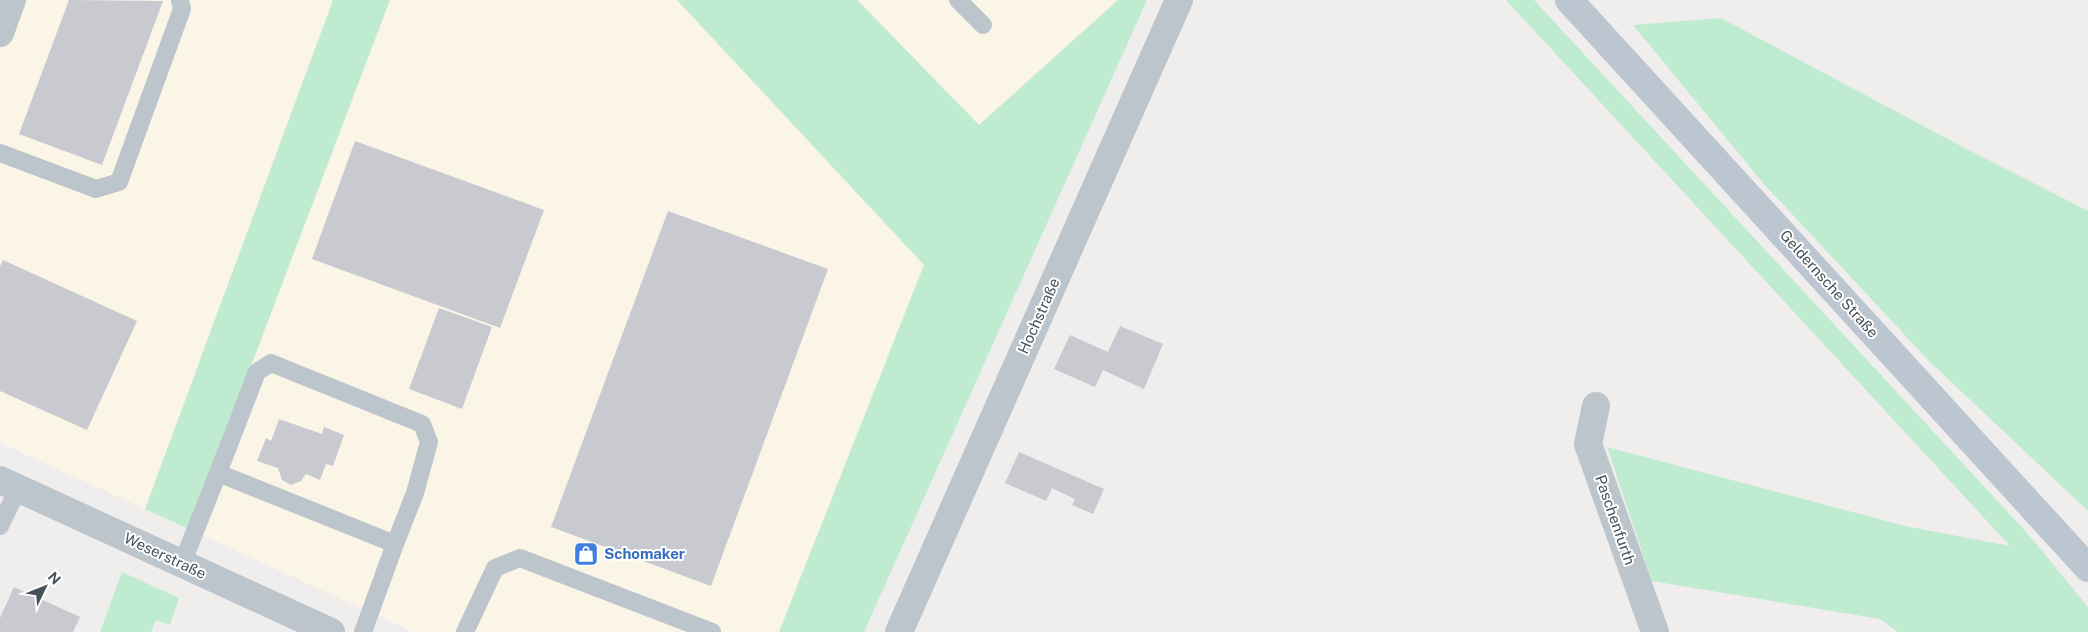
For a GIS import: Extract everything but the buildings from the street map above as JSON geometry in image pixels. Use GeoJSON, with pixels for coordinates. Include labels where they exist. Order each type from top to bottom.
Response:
{"type":"FeatureCollection","features":[{"type":"Feature","properties":{"kind":"main road","name":"Geldernsche Straße"},"geometry":{"type":"LineString","coordinates":[[1569,0],[2088,568]]}},
{"type":"Feature","properties":{"kind":"street"},"geometry":{"type":"LineString","coordinates":[[0,33],[12,0]]}},
{"type":"Feature","properties":{"kind":"street","name":"Hochstraße"},"geometry":{"type":"LineString","coordinates":[[899,632],[1179,0]]}},
{"type":"Feature","properties":{"kind":"street","name":"Paschenfurth"},"geometry":{"type":"LineString","coordinates":[[1596,406],[1588,444],[1655,632]]}},
{"type":"Feature","properties":{"kind":"street","name":"Weserstraße"},"geometry":{"type":"LineString","coordinates":[[9,485],[330,632]]}},
{"type":"Feature","properties":{"kind":"lane"},"geometry":{"type":"LineString","coordinates":[[0,153],[96,188],[119,182],[182,9],[180,0]]}},
{"type":"Feature","properties":{"kind":"lane"},"geometry":{"type":"LineString","coordinates":[[958,0],[983,25]]}},
{"type":"Feature","properties":{"kind":"lane"},"geometry":{"type":"LineString","coordinates":[[182,564],[257,372],[271,363],[422,424],[429,442],[415,493],[363,632]]}},
{"type":"Feature","properties":{"kind":"lane"},"geometry":{"type":"LineString","coordinates":[[218,473],[395,544]]}},
{"type":"Feature","properties":{"kind":"lane"},"geometry":{"type":"LineString","coordinates":[[0,526],[9,485]]}},
{"type":"Feature","properties":{"kind":"lane"},"geometry":{"type":"LineString","coordinates":[[465,632],[495,568],[520,558],[712,632]]}},
{"type":"Feature","properties":{"kind":"shaded area"},"geometry":{"type":"Polygon","coordinates":[[[0,0],[333,0],[145,509],[0,443],[0,0]]]}},
{"type":"Feature","properties":{"kind":"shaded area"},"geometry":{"type":"Polygon","coordinates":[[[390,0],[677,0],[924,265],[779,632],[413,632],[189,529],[390,0]]]}},
{"type":"Feature","properties":{"kind":"shaded area"},"geometry":{"type":"Polygon","coordinates":[[[858,0],[1118,0],[979,125],[858,0]]]}},
{"type":"Feature","properties":{"kind":"green space"},"geometry":{"type":"Polygon","coordinates":[[[333,0],[390,0],[189,529],[145,509],[333,0]]]}},
{"type":"Feature","properties":{"kind":"green space"},"geometry":{"type":"Polygon","coordinates":[[[677,0],[857,0],[979,125],[1118,0],[1147,0],[864,632],[779,632],[924,265],[677,0]]]}},
{"type":"Feature","properties":{"kind":"green space"},"geometry":{"type":"Polygon","coordinates":[[[1506,0],[1534,0],[2028,534],[2088,607],[2088,632],[1898,632],[1880,619],[1652,581],[1607,447],[1905,526],[2010,546],[1506,0]]]}},
{"type":"Feature","properties":{"kind":"green space"},"geometry":{"type":"Polygon","coordinates":[[[1721,18],[1959,145],[2088,211],[2088,511],[1929,361],[1763,183],[1633,25],[1721,18]]]}},
{"type":"Feature","properties":{"kind":"green space"},"geometry":{"type":"Polygon","coordinates":[[[122,572],[179,598],[170,625],[156,620],[151,632],[100,632],[122,572]]]}},
{"type":"Feature","properties":{"kind":"place","name":"Schomaker"},"geometry":{"type":"Point","coordinates":[586,554]}}]}
